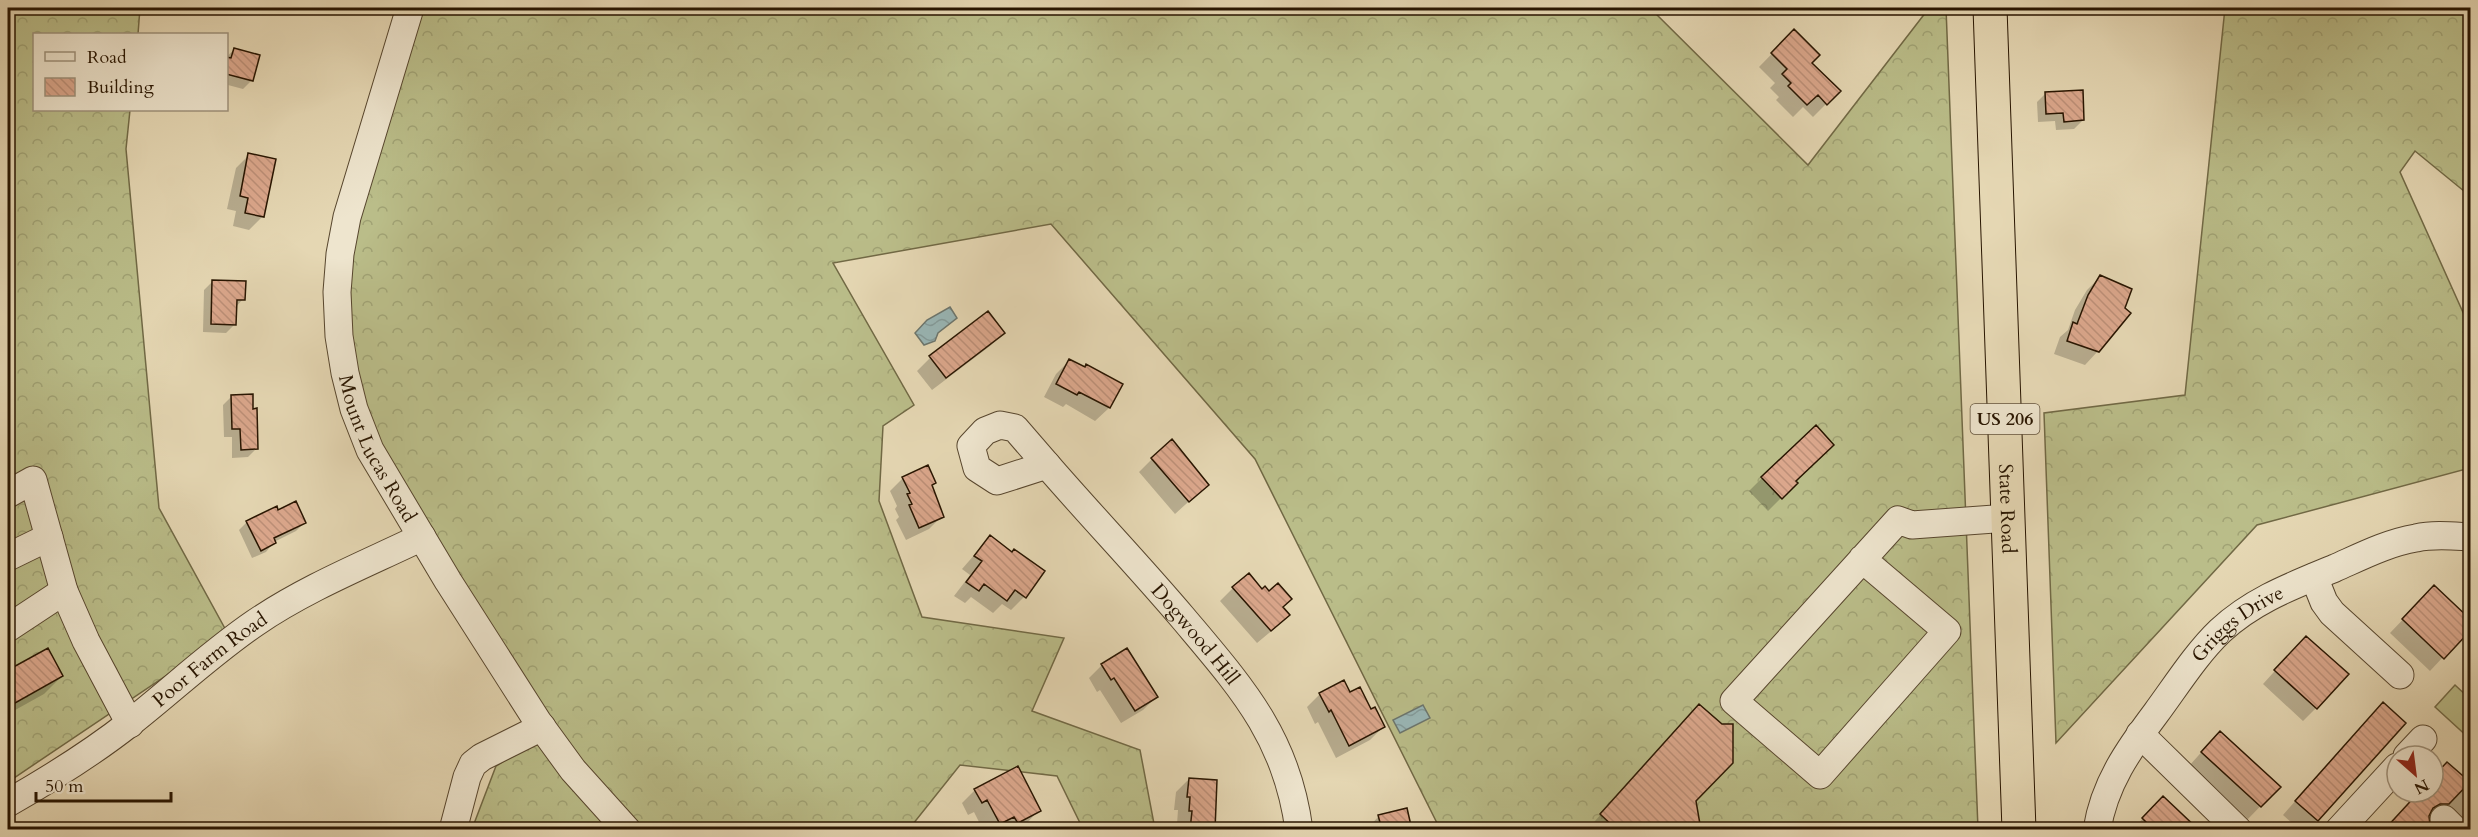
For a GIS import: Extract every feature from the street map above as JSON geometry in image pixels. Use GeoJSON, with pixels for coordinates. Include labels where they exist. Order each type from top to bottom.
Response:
{"type":"FeatureCollection","features":[{"type":"Feature","properties":{"kind":"highway","name":"State Road"},"geometry":{"type":"LineString","coordinates":[[1990,8],[2019,830]]}},
{"type":"Feature","properties":{"kind":"street","name":"Mount Lucas Road"},"geometry":{"type":"LineString","coordinates":[[410,8],[347,217],[340,254],[337,292],[339,336],[354,409],[370,450],[542,727],[573,770],[627,830]]}},
{"type":"Feature","properties":{"kind":"street","name":"Dogwood Hill"},"geometry":{"type":"LineString","coordinates":[[1047,465],[1132,557],[1238,683],[1258,711],[1275,742],[1287,774],[1299,830]]}},
{"type":"Feature","properties":{"kind":"street"},"geometry":{"type":"LineString","coordinates":[[8,494],[33,480],[64,591],[86,641],[129,724]]}},
{"type":"Feature","properties":{"kind":"street"},"geometry":{"type":"LineString","coordinates":[[1862,559],[1947,631],[1820,775],[1734,700],[1862,559],[1898,520],[1912,525],[2008,518]]}},
{"type":"Feature","properties":{"kind":"street"},"geometry":{"type":"LineString","coordinates":[[8,557],[48,537]]}},
{"type":"Feature","properties":{"kind":"street","name":"Poor Farm Road"},"geometry":{"type":"LineString","coordinates":[[8,803],[65,769],[129,724],[220,648],[257,621],[297,598],[422,537]]}},
{"type":"Feature","properties":{"kind":"street","name":"Griggs Drive"},"geometry":{"type":"LineString","coordinates":[[2097,830],[2112,781],[2121,761],[2219,632],[2241,613],[2266,598],[2389,544],[2426,537],[2470,537]]}},
{"type":"Feature","properties":{"kind":"street"},"geometry":{"type":"LineString","coordinates":[[2314,577],[2324,602],[2332,613],[2400,675]]}},
{"type":"Feature","properties":{"kind":"street"},"geometry":{"type":"LineString","coordinates":[[8,628],[64,591]]}},
{"type":"Feature","properties":{"kind":"street"},"geometry":{"type":"LineString","coordinates":[[453,830],[467,777],[473,764],[482,757],[542,727]]}},
{"type":"Feature","properties":{"kind":"street"},"geometry":{"type":"LineString","coordinates":[[2140,734],[2238,830]]}},
{"type":"Feature","properties":{"kind":"street"},"geometry":{"type":"LineString","coordinates":[[2339,830],[2385,780]]}},
{"type":"Feature","properties":{"kind":"green space"},"geometry":{"type":"Polygon","coordinates":[[[8,8],[140,8],[138,33],[33,33],[33,111],[130,111],[126,149],[159,508],[228,634],[8,782],[8,8]]]}},
{"type":"Feature","properties":{"kind":"green space"},"geometry":{"type":"Polygon","coordinates":[[[407,8],[1650,8],[1808,165],[1926,12],[1946,8],[1978,829],[1440,829],[1255,459],[1051,224],[833,263],[914,405],[883,426],[879,501],[922,617],[1064,638],[1032,711],[1140,750],[1155,829],[1083,829],[1057,776],[960,765],[909,829],[472,829],[496,766],[550,733],[356,406],[339,279],[407,8]]]}},
{"type":"Feature","properties":{"kind":"green space"},"geometry":{"type":"Polygon","coordinates":[[[2225,8],[2470,8],[2470,196],[2415,151],[2400,172],[2470,328],[2470,468],[2257,525],[2056,743],[2044,413],[2185,395],[2225,8]]]}},
{"type":"Feature","properties":{"kind":"green space"},"geometry":{"type":"Polygon","coordinates":[[[2455,685],[2470,699],[2470,739],[2435,707],[2455,685]]]}},
{"type":"Feature","properties":{"kind":"water"},"geometry":{"type":"Polygon","coordinates":[[[950,307],[957,318],[938,333],[935,341],[924,345],[915,333],[927,320],[950,307]]]}},
{"type":"Feature","properties":{"kind":"water"},"geometry":{"type":"Polygon","coordinates":[[[1423,705],[1430,718],[1400,733],[1393,720],[1423,705]]]}},
{"type":"Feature","properties":{"kind":"building"},"geometry":{"type":"Polygon","coordinates":[[[1794,29],[1820,55],[1812,63],[1841,91],[1827,105],[1818,95],[1807,105],[1788,86],[1791,83],[1782,74],[1787,69],[1771,53],[1794,29]]]}},
{"type":"Feature","properties":{"kind":"building"},"geometry":{"type":"Polygon","coordinates":[[[234,48],[260,55],[253,81],[228,75],[228,57],[231,58],[234,48]]]}},
{"type":"Feature","properties":{"kind":"building"},"geometry":{"type":"Polygon","coordinates":[[[2083,90],[2084,120],[2064,122],[2063,113],[2046,114],[2045,92],[2083,90]]]}},
{"type":"Feature","properties":{"kind":"building"},"geometry":{"type":"Polygon","coordinates":[[[248,153],[276,159],[264,217],[245,213],[248,198],[240,196],[248,153]]]}},
{"type":"Feature","properties":{"kind":"building"},"geometry":{"type":"Polygon","coordinates":[[[2100,275],[2132,289],[2125,308],[2131,313],[2099,352],[2067,341],[2073,322],[2077,324],[2088,295],[2100,275]]]}},
{"type":"Feature","properties":{"kind":"building"},"geometry":{"type":"Polygon","coordinates":[[[212,280],[246,281],[245,300],[237,300],[236,325],[211,324],[212,280]]]}},
{"type":"Feature","properties":{"kind":"building"},"geometry":{"type":"Polygon","coordinates":[[[988,311],[1005,333],[946,378],[929,356],[988,311]]]}},
{"type":"Feature","properties":{"kind":"building"},"geometry":{"type":"Polygon","coordinates":[[[1069,359],[1085,367],[1086,364],[1123,384],[1110,408],[1079,392],[1077,395],[1056,384],[1069,359]]]}},
{"type":"Feature","properties":{"kind":"building"},"geometry":{"type":"Polygon","coordinates":[[[253,394],[253,409],[257,408],[258,449],[241,450],[240,429],[232,429],[231,395],[253,394]]]}},
{"type":"Feature","properties":{"kind":"building"},"geometry":{"type":"Polygon","coordinates":[[[1816,425],[1834,445],[1796,481],[1798,483],[1782,499],[1761,477],[1816,425]]]}},
{"type":"Feature","properties":{"kind":"building"},"geometry":{"type":"Polygon","coordinates":[[[1172,439],[1209,485],[1189,502],[1151,458],[1172,439]]]}},
{"type":"Feature","properties":{"kind":"building"},"geometry":{"type":"Polygon","coordinates":[[[928,465],[936,483],[932,485],[944,517],[919,528],[909,505],[912,504],[907,494],[910,493],[902,477],[928,465]]]}},
{"type":"Feature","properties":{"kind":"building"},"geometry":{"type":"Polygon","coordinates":[[[296,501],[306,523],[274,538],[276,543],[261,551],[246,521],[277,506],[278,510],[296,501]]]}},
{"type":"Feature","properties":{"kind":"building"},"geometry":{"type":"Polygon","coordinates":[[[990,535],[1012,552],[1014,549],[1045,571],[1026,598],[1015,590],[1007,601],[984,584],[979,591],[966,582],[982,561],[974,556],[990,535]]]}},
{"type":"Feature","properties":{"kind":"building"},"geometry":{"type":"Polygon","coordinates":[[[1249,573],[1262,589],[1265,586],[1269,591],[1278,583],[1292,599],[1283,607],[1290,615],[1271,631],[1232,587],[1249,573]]]}},
{"type":"Feature","properties":{"kind":"building"},"geometry":{"type":"Polygon","coordinates":[[[2434,585],[2470,619],[2470,631],[2444,659],[2402,619],[2434,585]]]}},
{"type":"Feature","properties":{"kind":"building"},"geometry":{"type":"Polygon","coordinates":[[[2306,636],[2349,674],[2317,709],[2274,670],[2306,636]]]}},
{"type":"Feature","properties":{"kind":"building"},"geometry":{"type":"Polygon","coordinates":[[[48,648],[63,676],[8,707],[8,670],[48,648]]]}},
{"type":"Feature","properties":{"kind":"building"},"geometry":{"type":"Polygon","coordinates":[[[1127,648],[1158,697],[1135,711],[1114,678],[1111,680],[1101,664],[1127,648]]]}},
{"type":"Feature","properties":{"kind":"building"},"geometry":{"type":"Polygon","coordinates":[[[1344,680],[1350,692],[1360,687],[1371,709],[1375,707],[1385,727],[1349,746],[1331,710],[1329,712],[1319,693],[1344,680]]]}},
{"type":"Feature","properties":{"kind":"building"},"geometry":{"type":"Polygon","coordinates":[[[2383,702],[2406,723],[2318,821],[2295,801],[2383,702]]]}},
{"type":"Feature","properties":{"kind":"building"},"geometry":{"type":"Polygon","coordinates":[[[1699,704],[1722,724],[1733,724],[1733,763],[1696,801],[1701,830],[1617,830],[1600,814],[1699,704]]]}},
{"type":"Feature","properties":{"kind":"building"},"geometry":{"type":"Polygon","coordinates":[[[2220,731],[2281,787],[2261,807],[2201,752],[2220,731]]]}},
{"type":"Feature","properties":{"kind":"building"},"geometry":{"type":"Polygon","coordinates":[[[2447,762],[2470,782],[2449,804],[2445,804],[2445,764],[2447,762]]]}},
{"type":"Feature","properties":{"kind":"building"},"geometry":{"type":"Polygon","coordinates":[[[1018,766],[1041,811],[1018,823],[1014,817],[1000,824],[987,800],[982,803],[974,789],[1018,766]]]}},
{"type":"Feature","properties":{"kind":"building"},"geometry":{"type":"Polygon","coordinates":[[[1189,778],[1217,780],[1215,830],[1190,830],[1192,811],[1189,811],[1190,797],[1187,797],[1189,778]]]}},
{"type":"Feature","properties":{"kind":"building"},"geometry":{"type":"Polygon","coordinates":[[[2163,796],[2199,830],[2154,830],[2142,818],[2163,796]]]}},
{"type":"Feature","properties":{"kind":"building"},"geometry":{"type":"Polygon","coordinates":[[[2408,804],[2440,804],[2433,808],[2429,816],[2430,825],[2426,830],[2384,830],[2408,804]]]}},
{"type":"Feature","properties":{"kind":"building"},"geometry":{"type":"Polygon","coordinates":[[[1407,808],[1412,830],[1382,830],[1378,815],[1407,808]]]}}]}
